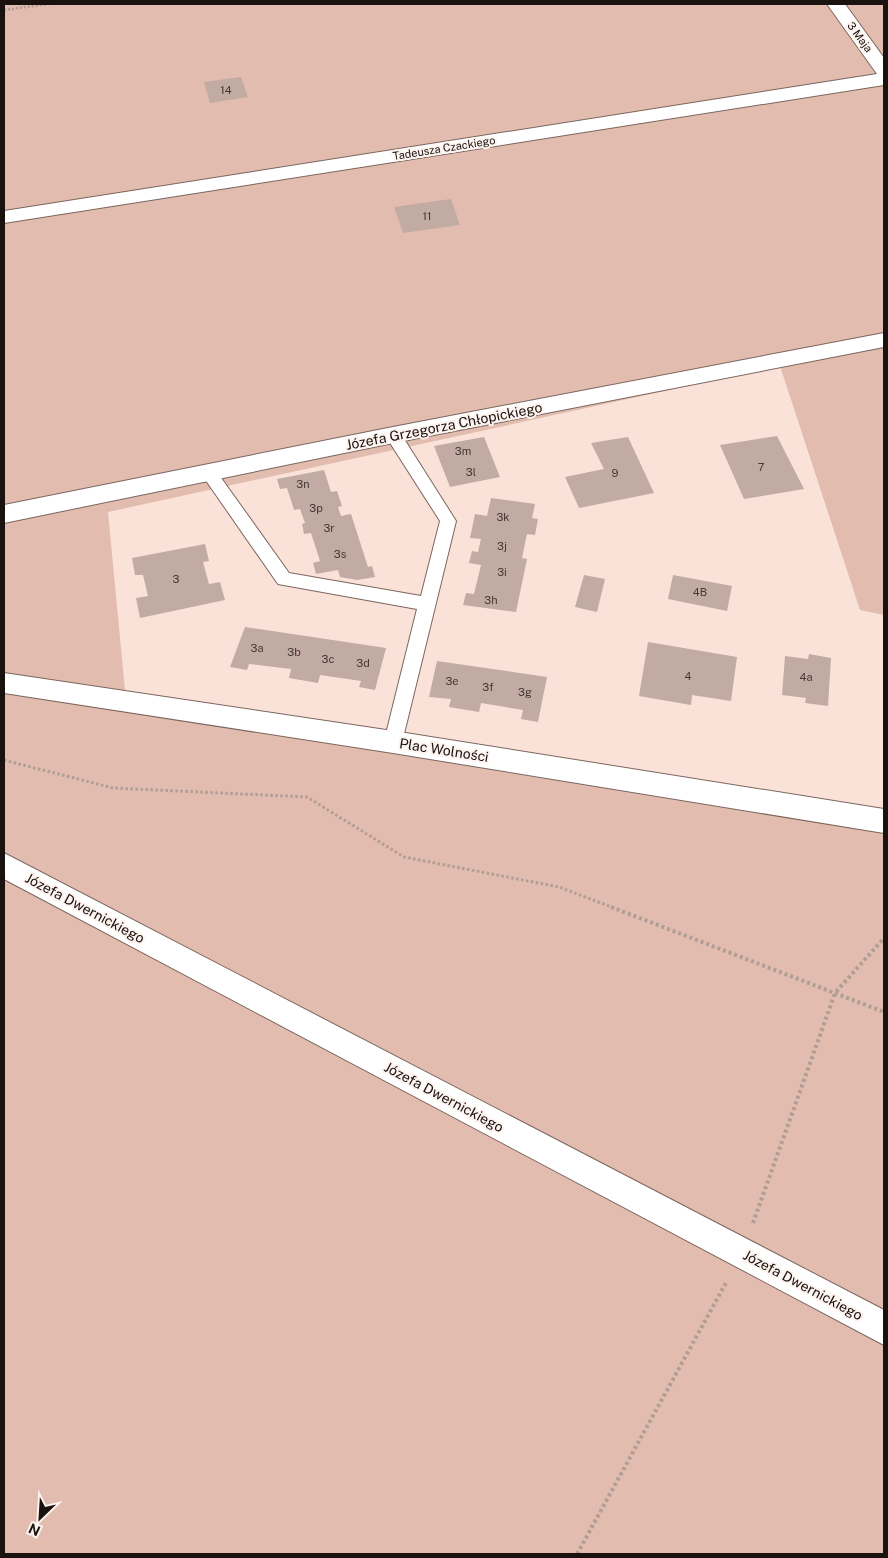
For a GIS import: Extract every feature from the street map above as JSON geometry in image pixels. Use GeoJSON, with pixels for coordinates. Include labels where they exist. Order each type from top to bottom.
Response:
{"type":"FeatureCollection","features":[{"type":"Feature","properties":{"kind":"street","name":"3 Maja"},"geometry":{"type":"LineString","coordinates":[[836,4],[884,70]]}},
{"type":"Feature","properties":{"kind":"street","name":"Tadeusza Czackiego"},"geometry":{"type":"LineString","coordinates":[[4,216],[884,79]]}},
{"type":"Feature","properties":{"kind":"street","name":"Józefa Grzegorza Chłopickiego"},"geometry":{"type":"LineString","coordinates":[[4,514],[393,435],[884,340]]}},
{"type":"Feature","properties":{"kind":"street","name":"Plac Wolności"},"geometry":{"type":"LineString","coordinates":[[4,683],[393,742],[884,821]]}},
{"type":"Feature","properties":{"kind":"street","name":"Józefa Dwernickiego"},"geometry":{"type":"LineString","coordinates":[[4,865],[884,1328]]}},
{"type":"Feature","properties":{"kind":"lane"},"geometry":{"type":"LineString","coordinates":[[393,435],[448,521],[393,742]]}},
{"type":"Feature","properties":{"kind":"lane"},"geometry":{"type":"LineString","coordinates":[[208,472],[284,579],[427,604]]}},
{"type":"Feature","properties":{"kind":"path"},"geometry":{"type":"LineString","coordinates":[[4,10],[48,4]]}},
{"type":"Feature","properties":{"kind":"path"},"geometry":{"type":"LineString","coordinates":[[4,760],[113,788],[307,798],[404,857],[559,887],[884,1012]]}},
{"type":"Feature","properties":{"kind":"shaded area"},"geometry":{"type":"Polygon","coordinates":[[[4,4],[884,4],[884,615],[860,610],[780,366],[108,512],[126,701],[884,821],[884,1554],[4,1554],[4,4]]]}},
{"type":"Feature","properties":{"kind":"building"},"geometry":{"type":"Polygon","coordinates":[[[241,77],[248,97],[210,103],[204,82],[241,77]]]}},
{"type":"Feature","properties":{"kind":"building"},"geometry":{"type":"Polygon","coordinates":[[[451,199],[460,225],[403,233],[394,207],[451,199]]]}},
{"type":"Feature","properties":{"kind":"building"},"geometry":{"type":"Polygon","coordinates":[[[777,436],[804,489],[744,499],[720,445],[777,436]]]}},
{"type":"Feature","properties":{"kind":"building"},"geometry":{"type":"Polygon","coordinates":[[[484,437],[500,477],[450,487],[434,446],[484,437]]]}},
{"type":"Feature","properties":{"kind":"building"},"geometry":{"type":"Polygon","coordinates":[[[628,437],[654,493],[579,508],[565,477],[604,469],[591,443],[628,437]]]}},
{"type":"Feature","properties":{"kind":"building"},"geometry":{"type":"Polygon","coordinates":[[[324,470],[331,492],[337,491],[342,506],[338,507],[341,516],[351,514],[368,567],[372,566],[375,577],[357,580],[340,577],[338,570],[316,574],[313,563],[320,561],[311,533],[304,534],[302,524],[305,523],[300,509],[294,510],[287,488],[280,489],[277,479],[324,470]]]}},
{"type":"Feature","properties":{"kind":"building"},"geometry":{"type":"Polygon","coordinates":[[[491,498],[535,504],[532,518],[538,519],[535,535],[527,534],[522,558],[527,559],[516,612],[463,605],[466,593],[474,594],[481,565],[469,563],[472,551],[478,552],[481,539],[470,538],[475,514],[487,516],[491,498]]]}},
{"type":"Feature","properties":{"kind":"building"},"geometry":{"type":"Polygon","coordinates":[[[205,544],[209,561],[203,562],[209,584],[220,582],[225,600],[140,618],[136,598],[148,596],[143,575],[135,575],[132,558],[205,544]]]}},
{"type":"Feature","properties":{"kind":"building"},"geometry":{"type":"Polygon","coordinates":[[[584,575],[605,579],[597,612],[575,607],[584,575]]]}},
{"type":"Feature","properties":{"kind":"building"},"geometry":{"type":"Polygon","coordinates":[[[673,575],[732,586],[727,611],[668,599],[673,575]]]}},
{"type":"Feature","properties":{"kind":"building"},"geometry":{"type":"Polygon","coordinates":[[[245,627],[386,648],[375,690],[359,687],[361,681],[320,675],[318,683],[289,678],[291,669],[249,664],[247,670],[230,667],[245,627]]]}},
{"type":"Feature","properties":{"kind":"building"},"geometry":{"type":"Polygon","coordinates":[[[648,642],[737,657],[731,701],[692,695],[691,705],[639,696],[648,642]]]}},
{"type":"Feature","properties":{"kind":"building"},"geometry":{"type":"Polygon","coordinates":[[[809,654],[831,658],[828,706],[805,703],[806,698],[782,695],[785,656],[808,659],[809,654]]]}},
{"type":"Feature","properties":{"kind":"building"},"geometry":{"type":"Polygon","coordinates":[[[437,661],[547,677],[538,722],[521,719],[523,710],[481,703],[479,712],[449,707],[451,699],[429,697],[437,661]]]}}]}
